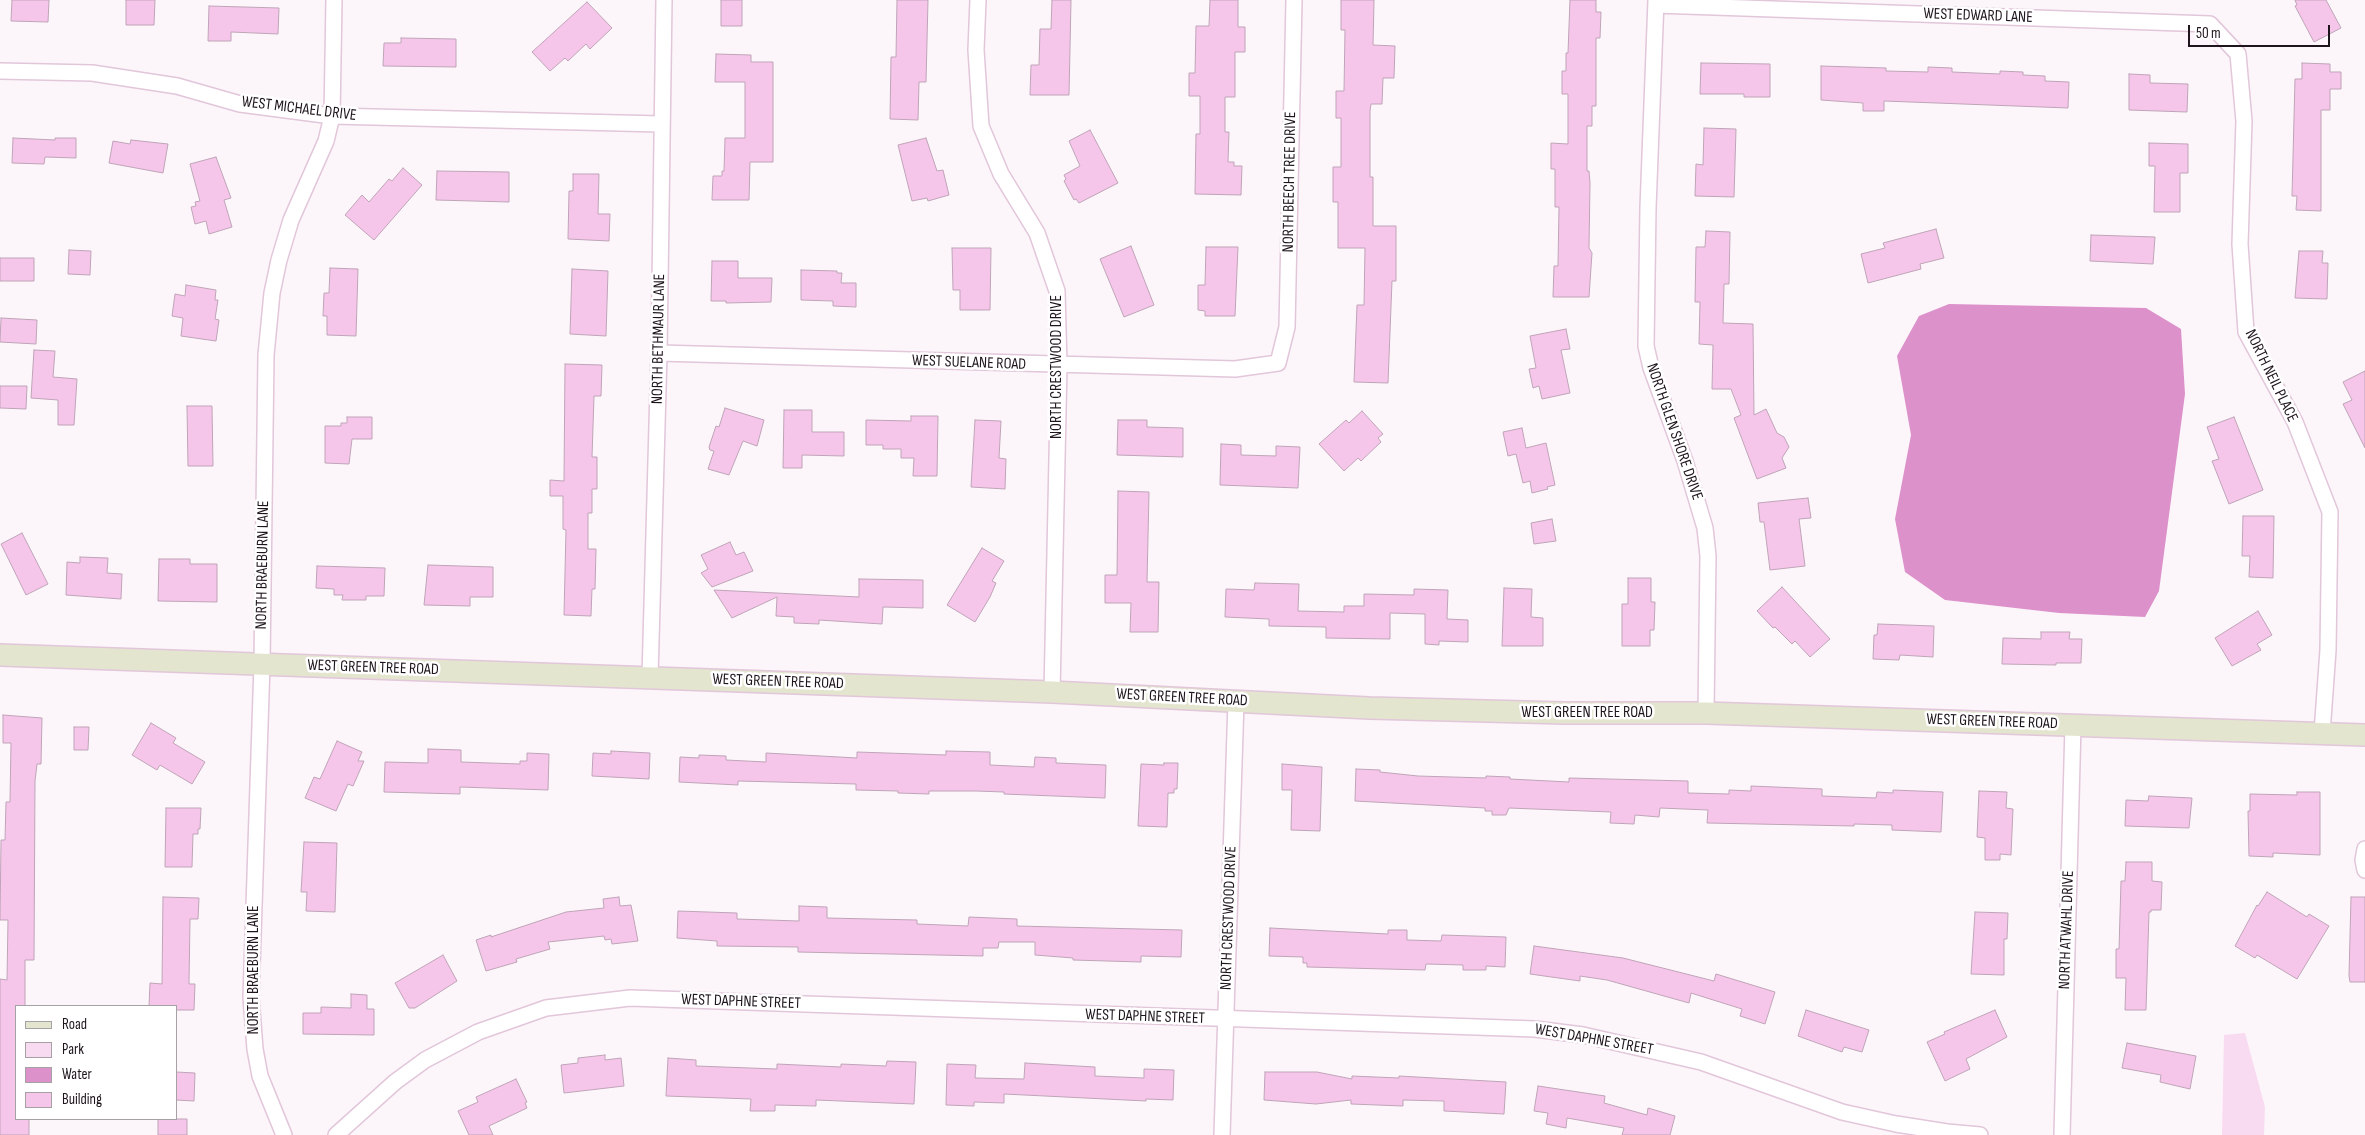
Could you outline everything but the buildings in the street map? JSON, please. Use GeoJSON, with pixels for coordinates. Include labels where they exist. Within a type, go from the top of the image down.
{"type":"FeatureCollection","features":[{"type":"Feature","properties":{"kind":"street","name":"NORTH BRAEBURN LANE"},"geometry":{"type":"LineString","coordinates":[[284,1135],[260,1076],[252,1023],[251,997],[262,664],[268,323],[279,260],[291,220],[326,141],[332,116],[334,0]]}},
{"type":"Feature","properties":{"kind":"street","name":"NORTH BETHMAUR LANE"},"geometry":{"type":"LineString","coordinates":[[650,677],[659,353],[664,0]]}},
{"type":"Feature","properties":{"kind":"street","name":"NORTH CRESTWOOD DRIVE"},"geometry":{"type":"LineString","coordinates":[[978,0],[976,50],[981,126],[1001,174],[1037,233],[1057,291],[1059,365],[1052,692]]}},
{"type":"Feature","properties":{"kind":"street","name":"NORTH BEECH TREE DRIVE"},"geometry":{"type":"LineString","coordinates":[[1278,362],[1287,327],[1294,0]]}},
{"type":"Feature","properties":{"kind":"street","name":"WEST EDWARD LANE"},"geometry":{"type":"LineString","coordinates":[[1656,3],[2210,24]]}},
{"type":"Feature","properties":{"kind":"street","name":"NORTH GLEN SHORE DRIVE"},"geometry":{"type":"LineString","coordinates":[[1656,3],[1648,208],[1646,346],[1651,368],[1685,461],[1705,528],[1708,556],[1706,713]]}},
{"type":"Feature","properties":{"kind":"street","name":"NORTH NEIL PLACE"},"geometry":{"type":"LineString","coordinates":[[2210,24],[2238,54],[2244,121],[2240,244],[2246,332],[2295,422],[2330,512],[2328,650],[2322,733]]}},
{"type":"Feature","properties":{"kind":"street","name":"WEST MICHAEL DRIVE"},"geometry":{"type":"LineString","coordinates":[[0,71],[92,73],[177,86],[240,104],[332,116],[661,124]]}},
{"type":"Feature","properties":{"kind":"street","name":"WEST SUELANE ROAD"},"geometry":{"type":"LineString","coordinates":[[659,353],[1235,369],[1278,362]]}},
{"type":"Feature","properties":{"kind":"street","name":"WEST GREEN TREE ROAD"},"geometry":{"type":"LineString","coordinates":[[0,655],[1052,692],[1369,708],[1564,714],[1706,713],[2365,735]]}},
{"type":"Feature","properties":{"kind":"street","name":"NORTH CRESTWOOD DRIVE"},"geometry":{"type":"LineString","coordinates":[[1222,1135],[1236,701]]}},
{"type":"Feature","properties":{"kind":"street","name":"NORTH ATWAHL DRIVE"},"geometry":{"type":"LineString","coordinates":[[2062,1135],[2073,725]]}},
{"type":"Feature","properties":{"kind":"street"},"geometry":{"type":"LineString","coordinates":[[2365,849],[2362,860],[2365,870]]}},
{"type":"Feature","properties":{"kind":"street","name":"WEST DAPHNE STREET"},"geometry":{"type":"LineString","coordinates":[[336,1135],[395,1082],[425,1060],[450,1046],[512,1019],[546,1008],[630,998],[1226,1020],[1535,1028],[1583,1035],[1701,1062],[1842,1112],[1896,1124],[1980,1135]]}},
{"type":"Feature","properties":{"kind":"green space"},"geometry":{"type":"Polygon","coordinates":[[[2245,1033],[2265,1107],[2264,1135],[2222,1135],[2224,1035],[2245,1033]]]}},
{"type":"Feature","properties":{"kind":"water"},"geometry":{"type":"Polygon","coordinates":[[[1949,304],[2146,308],[2181,329],[2185,394],[2159,591],[2145,617],[2059,613],[1945,600],[1905,572],[1895,519],[1911,435],[1897,356],[1919,316],[1949,304]]]}}]}
